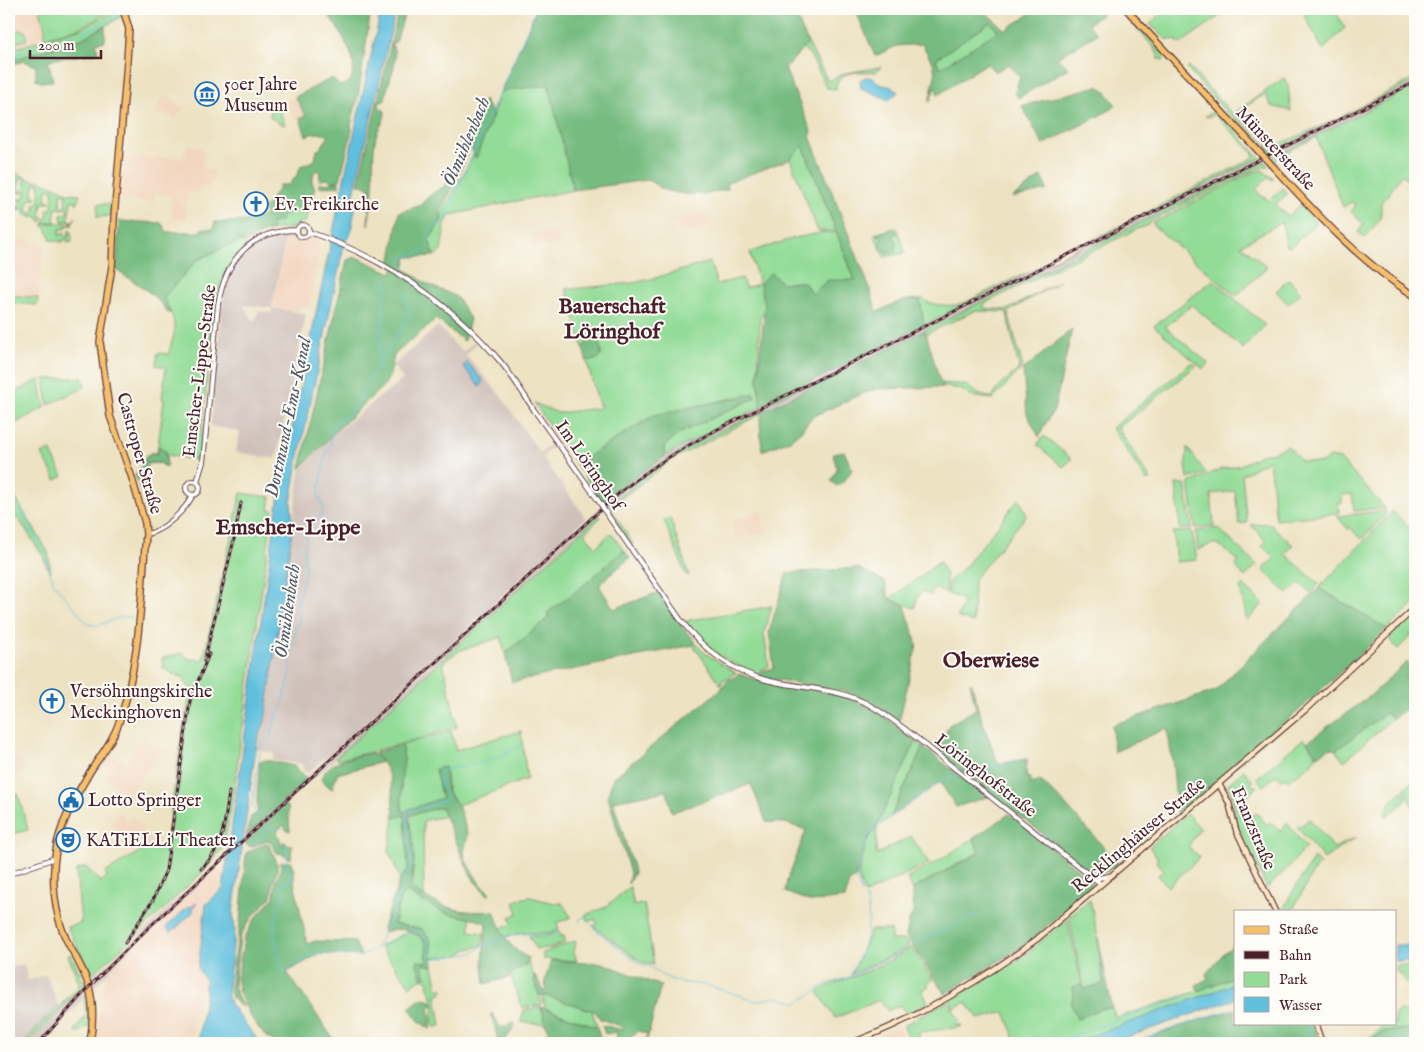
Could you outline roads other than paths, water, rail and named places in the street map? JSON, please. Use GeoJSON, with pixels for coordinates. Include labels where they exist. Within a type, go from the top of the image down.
{"type":"FeatureCollection","features":[{"type":"Feature","properties":{"kind":"main road","name":"Münsterstraße"},"geometry":{"type":"LineString","coordinates":[[1126,9],[1309,206],[1364,259],[1415,296]]}},
{"type":"Feature","properties":{"kind":"main road","name":"Castroper Straße"},"geometry":{"type":"LineString","coordinates":[[90,1043],[91,995],[83,971],[62,928],[54,882],[57,844],[71,808],[86,777],[111,741],[118,725],[134,662],[146,534],[145,523],[132,475],[110,416],[100,342],[112,266],[114,216],[129,29],[124,11]]}},
{"type":"Feature","properties":{"kind":"main road","name":"Recklinghäuser Straße"},"geometry":{"type":"LineString","coordinates":[[851,1043],[900,1023],[1000,965],[1038,939],[1306,710],[1415,608]]}},
{"type":"Feature","properties":{"kind":"main road","name":"Franzstraße"},"geometry":{"type":"LineString","coordinates":[[1220,784],[1229,803],[1236,830],[1275,910]]}},
{"type":"Feature","properties":{"kind":"main road"},"geometry":{"type":"LineString","coordinates":[[1315,1024],[1322,1043]]}},
{"type":"Feature","properties":{"kind":"street"},"geometry":{"type":"LineString","coordinates":[[304,225],[309,232],[307,236],[303,237],[299,236],[297,231],[300,226],[304,225]]}},
{"type":"Feature","properties":{"kind":"street","name":"Emscher-Lippe-Straße"},"geometry":{"type":"LineString","coordinates":[[197,482],[203,462],[218,304],[224,280],[232,263],[241,251],[257,239],[279,232],[297,231]]}},
{"type":"Feature","properties":{"kind":"street","name":"Im Löringhof"},"geometry":{"type":"LineString","coordinates":[[309,232],[385,266],[416,285],[448,309],[480,339],[500,361],[691,634],[713,654],[739,671],[756,677],[848,695]]}},
{"type":"Feature","properties":{"kind":"street"},"geometry":{"type":"LineString","coordinates":[[190,481],[197,482],[199,490],[197,494],[191,495],[186,492],[186,485],[190,481]]}},
{"type":"Feature","properties":{"kind":"street"},"geometry":{"type":"LineString","coordinates":[[146,534],[152,534],[175,518],[188,503],[191,495]]}},
{"type":"Feature","properties":{"kind":"street","name":"Löringhofstraße"},"geometry":{"type":"LineString","coordinates":[[848,695],[872,706],[899,725],[1101,884]]}},
{"type":"Feature","properties":{"kind":"street"},"geometry":{"type":"LineString","coordinates":[[9,874],[55,858]]}},
{"type":"Feature","properties":{"kind":"street"},"geometry":{"type":"LineString","coordinates":[[1094,879],[1112,875]]}},
{"type":"Feature","properties":{"kind":"water"},"geometry":{"type":"Polygon","coordinates":[[[378,9],[396,9],[356,184],[353,200],[355,209],[350,236],[345,241],[299,456],[291,503],[293,523],[265,722],[257,742],[233,913],[235,930],[227,994],[230,1004],[260,1043],[198,1043],[206,990],[205,980],[198,968],[206,904],[223,889],[281,480],[378,24],[380,14],[378,9]]]}},
{"type":"Feature","properties":{"kind":"water"},"geometry":{"type":"Polygon","coordinates":[[[866,77],[874,79],[879,84],[892,87],[898,92],[889,100],[861,88],[860,80],[866,77]]]}},
{"type":"Feature","properties":{"kind":"water"},"geometry":{"type":"Polygon","coordinates":[[[467,362],[483,381],[480,387],[463,366],[467,362]]]}},
{"type":"Feature","properties":{"kind":"water"},"geometry":{"type":"Polygon","coordinates":[[[196,903],[192,908],[194,911],[171,933],[166,927],[189,906],[191,907],[196,903]]]}},
{"type":"Feature","properties":{"kind":"water"},"geometry":{"type":"Polygon","coordinates":[[[1396,945],[1415,945],[1415,961],[1396,961],[1396,945]]]}},
{"type":"Feature","properties":{"kind":"water"},"geometry":{"type":"Polygon","coordinates":[[[1234,984],[1234,999],[1111,1043],[1073,1043],[1234,984]]]}},
{"type":"Feature","properties":{"kind":"waterway"},"geometry":{"type":"LineString","coordinates":[[127,12],[133,9]]}},
{"type":"Feature","properties":{"kind":"waterway","name":"Ölmühlenbach"},"geometry":{"type":"LineString","coordinates":[[402,264],[404,256],[415,254],[426,248],[431,229],[444,221],[536,9]]}},
{"type":"Feature","properties":{"kind":"waterway"},"geometry":{"type":"LineString","coordinates":[[9,57],[83,33],[123,14]]}},
{"type":"Feature","properties":{"kind":"waterway","name":"Ölmühlenbach"},"geometry":{"type":"LineString","coordinates":[[378,363],[386,279]]}},
{"type":"Feature","properties":{"kind":"waterway","name":"Ölmühlenbach"},"geometry":{"type":"LineString","coordinates":[[317,521],[323,512],[323,506],[318,495],[326,455],[331,444],[330,437],[335,423],[354,410],[377,366],[410,315],[404,292]]}},
{"type":"Feature","properties":{"kind":"waterway"},"geometry":{"type":"LineString","coordinates":[[9,493],[43,550],[54,584],[87,623],[99,625],[118,618],[131,617]]}},
{"type":"Feature","properties":{"kind":"waterway","name":"Ölmühlenbach"},"geometry":{"type":"LineString","coordinates":[[291,672],[290,652],[299,621],[298,599],[305,573],[304,554],[307,534],[313,526]]}},
{"type":"Feature","properties":{"kind":"waterway","name":"Ölmühlenbach"},"geometry":{"type":"LineString","coordinates":[[283,702],[290,676]]}},
{"type":"Feature","properties":{"kind":"waterway","name":"Ölmühlenbach"},"geometry":{"type":"LineString","coordinates":[[261,747],[271,737],[276,717],[283,706]]}},
{"type":"Feature","properties":{"kind":"waterway"},"geometry":{"type":"LineString","coordinates":[[403,884],[411,865],[407,812],[448,799],[449,797],[441,788],[439,772],[493,759],[522,744]]}},
{"type":"Feature","properties":{"kind":"waterway","name":"Ölmühlenbach"},"geometry":{"type":"LineString","coordinates":[[259,816],[252,806],[260,753]]}},
{"type":"Feature","properties":{"kind":"waterway"},"geometry":{"type":"LineString","coordinates":[[964,773],[1027,760]]}},
{"type":"Feature","properties":{"kind":"waterway"},"geometry":{"type":"LineString","coordinates":[[862,893],[856,878],[867,838],[873,830],[940,781],[960,775]]}},
{"type":"Feature","properties":{"kind":"waterway"},"geometry":{"type":"LineString","coordinates":[[253,845],[269,827]]}},
{"type":"Feature","properties":{"kind":"waterway","name":"Ölmühlenbach"},"geometry":{"type":"LineString","coordinates":[[270,827],[277,830]]}},
{"type":"Feature","properties":{"kind":"waterway"},"geometry":{"type":"LineString","coordinates":[[286,844],[287,867],[292,874],[291,881],[280,885],[284,899],[274,924],[275,941],[284,972],[317,953],[362,956],[410,930],[424,934],[430,949],[431,959],[473,953],[479,948],[502,938],[521,934],[550,934],[558,931]]}},
{"type":"Feature","properties":{"kind":"waterway"},"geometry":{"type":"LineString","coordinates":[[377,947],[402,886]]}},
{"type":"Feature","properties":{"kind":"waterway"},"geometry":{"type":"LineString","coordinates":[[850,976],[863,948],[868,929],[869,919],[866,898]]}},
{"type":"Feature","properties":{"kind":"waterway"},"geometry":{"type":"LineString","coordinates":[[914,944],[978,914]]}},
{"type":"Feature","properties":{"kind":"waterway"},"geometry":{"type":"LineString","coordinates":[[579,922],[580,919],[585,917],[598,932],[641,965],[649,966],[661,975],[678,982],[710,986],[757,1001],[776,997],[797,1003],[826,984],[850,977],[909,947]]}},
{"type":"Feature","properties":{"kind":"waterway"},"geometry":{"type":"LineString","coordinates":[[1052,1043],[1185,997]]}},
{"type":"Feature","properties":{"kind":"waterway"},"geometry":{"type":"LineString","coordinates":[[1130,1043],[1234,1008]]}},
{"type":"Feature","properties":{"kind":"waterway"},"geometry":{"type":"LineString","coordinates":[[1307,1024],[1314,1043]]}},
{"type":"Feature","properties":{"kind":"railway"},"geometry":{"type":"LineString","coordinates":[[39,1043],[86,990],[146,930],[609,502],[647,471],[718,429],[1415,82]]}},
{"type":"Feature","properties":{"kind":"railway"},"geometry":{"type":"LineString","coordinates":[[204,661],[233,544],[241,503]]}},
{"type":"Feature","properties":{"kind":"railway"},"geometry":{"type":"LineString","coordinates":[[125,943],[153,900],[166,870],[190,701],[209,654]]}},
{"type":"Feature","properties":{"kind":"railway"},"geometry":{"type":"LineString","coordinates":[[201,869],[209,861],[219,843],[229,792]]}},
{"type":"Feature","properties":{"kind":"place","name":"50er Jahre Museum"},"geometry":{"type":"Point","coordinates":[207,94]}},
{"type":"Feature","properties":{"kind":"place","name":"Ev. Freikirche"},"geometry":{"type":"Point","coordinates":[256,204]}},
{"type":"Feature","properties":{"kind":"place","name":"Versöhnungskirche Meckinghoven"},"geometry":{"type":"Point","coordinates":[52,701]}},
{"type":"Feature","properties":{"kind":"place","name":"Lotto Springer"},"geometry":{"type":"Point","coordinates":[71,800]}},
{"type":"Feature","properties":{"kind":"place","name":"KATiELLi Theater"},"geometry":{"type":"Point","coordinates":[68,840]}},
{"type":"Feature","properties":{"kind":"district","name":"Bauerschaft Löringhof"},"geometry":{"type":"Point","coordinates":[612,318]}},
{"type":"Feature","properties":{"kind":"district","name":"Emscher-Lippe"},"geometry":{"type":"Point","coordinates":[288,526]}},
{"type":"Feature","properties":{"kind":"district","name":"Oberwiese"},"geometry":{"type":"Point","coordinates":[991,659]}},
{"type":"Feature","properties":{"kind":"water label","name":"Dortmund-Ems-Kanal"},"geometry":{"type":"Point","coordinates":[287,417]}}]}
